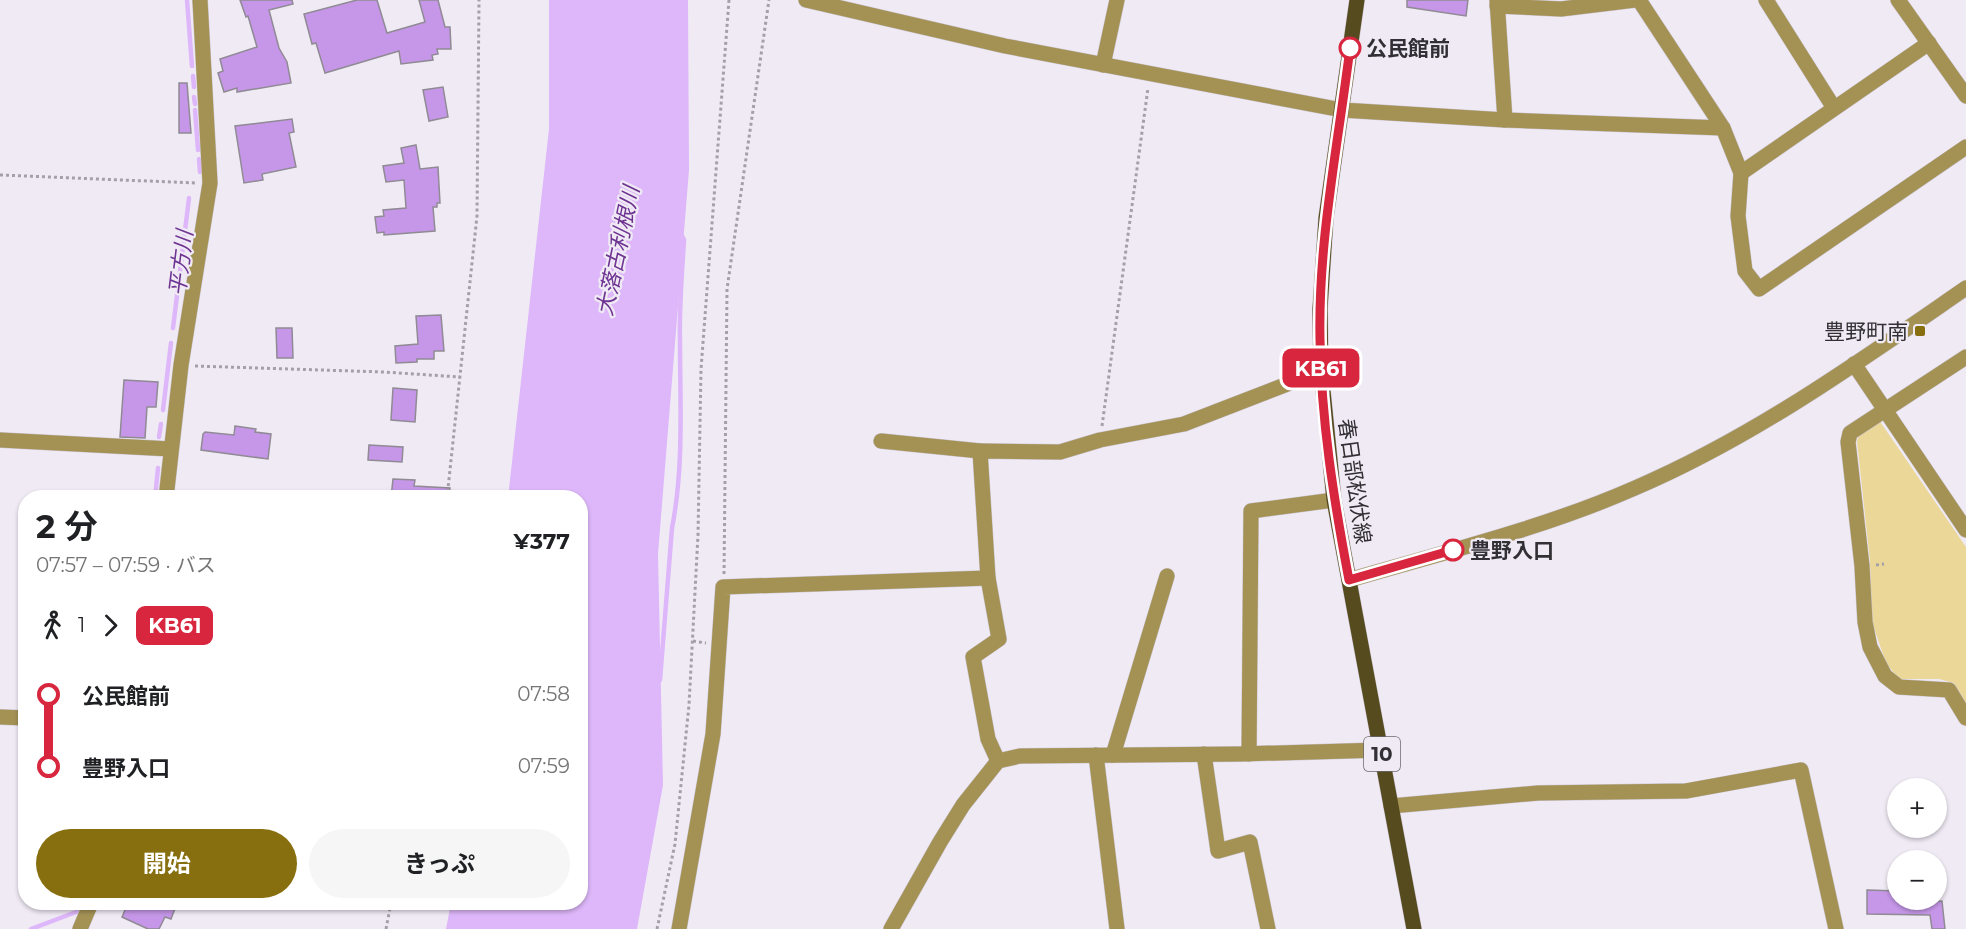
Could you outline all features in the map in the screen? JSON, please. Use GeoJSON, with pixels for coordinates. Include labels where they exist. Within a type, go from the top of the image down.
{"type":"FeatureCollection","features":[{"type":"Feature","properties":{"kind":"main road","name":"春日部松伏線"},"geometry":{"type":"LineString","coordinates":[[1357,0],[1326,218],[1320,309],[1321,371],[1334,500],[1414,929]]}},
{"type":"Feature","properties":{"kind":"street"},"geometry":{"type":"LineString","coordinates":[[167,490],[181,365],[210,183],[200,0]]}},
{"type":"Feature","properties":{"kind":"street"},"geometry":{"type":"LineString","coordinates":[[806,0],[1005,46],[1342,110],[1505,120],[1723,128]]}},
{"type":"Feature","properties":{"kind":"street"},"geometry":{"type":"LineString","coordinates":[[1103,65],[1117,0]]}},
{"type":"Feature","properties":{"kind":"street"},"geometry":{"type":"LineString","coordinates":[[1505,120],[1497,3],[1561,9],[1637,0],[1723,128],[1741,173],[1738,216],[1745,272],[1759,289],[1966,147]]}},
{"type":"Feature","properties":{"kind":"street"},"geometry":{"type":"LineString","coordinates":[[1766,0],[1834,108]]}},
{"type":"Feature","properties":{"kind":"street"},"geometry":{"type":"LineString","coordinates":[[1898,0],[1966,96]]}},
{"type":"Feature","properties":{"kind":"street"},"geometry":{"type":"LineString","coordinates":[[1741,173],[1929,43]]}},
{"type":"Feature","properties":{"kind":"street"},"geometry":{"type":"LineString","coordinates":[[1349,580],[1534,526],[1635,489],[1680,468],[1735,439],[1854,364],[1966,288]]}},
{"type":"Feature","properties":{"kind":"street"},"geometry":{"type":"LineString","coordinates":[[1966,357],[1850,433],[1848,442],[1862,566],[1865,622],[1870,647],[1885,676],[1899,687],[1949,690],[1966,718]]}},
{"type":"Feature","properties":{"kind":"street"},"geometry":{"type":"LineString","coordinates":[[1854,364],[1966,530]]}},
{"type":"Feature","properties":{"kind":"street"},"geometry":{"type":"LineString","coordinates":[[881,441],[980,451],[1060,452],[1100,440],[1184,424],[1321,371]]}},
{"type":"Feature","properties":{"kind":"street"},"geometry":{"type":"LineString","coordinates":[[0,441],[171,449]]}},
{"type":"Feature","properties":{"kind":"street"},"geometry":{"type":"LineString","coordinates":[[980,451],[988,578],[999,639],[973,657],[988,739],[998,761]]}},
{"type":"Feature","properties":{"kind":"street"},"geometry":{"type":"LineString","coordinates":[[1250,754],[1251,511],[1334,500]]}},
{"type":"Feature","properties":{"kind":"street"},"geometry":{"type":"LineString","coordinates":[[1113,755],[1167,576]]}},
{"type":"Feature","properties":{"kind":"street"},"geometry":{"type":"LineString","coordinates":[[679,929],[713,734],[723,587],[988,578]]}},
{"type":"Feature","properties":{"kind":"street"},"geometry":{"type":"LineString","coordinates":[[0,717],[18,718]]}},
{"type":"Feature","properties":{"kind":"street"},"geometry":{"type":"LineString","coordinates":[[891,929],[963,805],[998,761],[1020,756],[1250,754],[1381,750]]}},
{"type":"Feature","properties":{"kind":"street"},"geometry":{"type":"LineString","coordinates":[[1204,754],[1218,851],[1250,842],[1268,929]]}},
{"type":"Feature","properties":{"kind":"street"},"geometry":{"type":"LineString","coordinates":[[1096,755],[1117,929]]}},
{"type":"Feature","properties":{"kind":"street"},"geometry":{"type":"LineString","coordinates":[[1391,806],[1538,793],[1686,791],[1802,770],[1836,929]]}},
{"type":"Feature","properties":{"kind":"street"},"geometry":{"type":"LineString","coordinates":[[80,929],[88,910]]}},
{"type":"Feature","properties":{"kind":"path"},"geometry":{"type":"LineString","coordinates":[[448,490],[477,216],[480,0]]}},
{"type":"Feature","properties":{"kind":"path"},"geometry":{"type":"LineString","coordinates":[[657,929],[675,844],[689,705],[698,535],[701,369],[729,0]]}},
{"type":"Feature","properties":{"kind":"path"},"geometry":{"type":"LineString","coordinates":[[723,587],[727,289],[769,0]]}},
{"type":"Feature","properties":{"kind":"path"},"geometry":{"type":"LineString","coordinates":[[1100,440],[1150,75]]}},
{"type":"Feature","properties":{"kind":"path"},"geometry":{"type":"LineString","coordinates":[[0,175],[210,183]]}},
{"type":"Feature","properties":{"kind":"path"},"geometry":{"type":"LineString","coordinates":[[181,365],[460,377]]}},
{"type":"Feature","properties":{"kind":"path"},"geometry":{"type":"LineString","coordinates":[[386,929],[390,910]]}},
{"type":"Feature","properties":{"kind":"shaded area"},"geometry":{"type":"Polygon","coordinates":[[[1879,420],[1966,547],[1966,704],[1954,683],[1939,679],[1899,679],[1886,663],[1872,622],[1870,561],[1857,441],[1860,432],[1879,420]]]}},
{"type":"Feature","properties":{"kind":"water","name":"大落古利根川"},"geometry":{"type":"Polygon","coordinates":[[[549,0],[688,0],[689,170],[658,554],[663,785],[637,929],[446,929],[450,910],[588,910],[588,490],[509,490],[549,129],[549,0]]]}},
{"type":"Feature","properties":{"kind":"building"},"geometry":{"type":"Polygon","coordinates":[[[240,0],[292,0],[293,4],[269,10],[279,48],[287,62],[291,83],[237,92],[237,88],[224,92],[218,73],[223,71],[220,59],[257,47],[248,16],[246,17],[240,0]]]}},
{"type":"Feature","properties":{"kind":"building"},"geometry":{"type":"Polygon","coordinates":[[[357,0],[377,0],[387,33],[425,22],[419,0],[438,0],[445,27],[450,27],[451,49],[437,49],[438,54],[432,55],[433,60],[401,64],[399,51],[325,73],[316,43],[312,44],[304,14],[357,0]]]}},
{"type":"Feature","properties":{"kind":"building"},"geometry":{"type":"Polygon","coordinates":[[[1407,0],[1468,0],[1466,16],[1407,7],[1407,0]]]}},
{"type":"Feature","properties":{"kind":"building"},"geometry":{"type":"Polygon","coordinates":[[[179,83],[187,83],[191,133],[179,133],[179,83]]]}},
{"type":"Feature","properties":{"kind":"building"},"geometry":{"type":"Polygon","coordinates":[[[443,87],[448,117],[429,121],[423,90],[443,87]]]}},
{"type":"Feature","properties":{"kind":"building"},"geometry":{"type":"Polygon","coordinates":[[[292,119],[294,132],[289,133],[296,167],[262,174],[263,180],[244,183],[235,126],[292,119]]]}},
{"type":"Feature","properties":{"kind":"building"},"geometry":{"type":"Polygon","coordinates":[[[416,145],[420,169],[438,167],[440,203],[437,203],[437,207],[433,207],[435,231],[384,235],[384,232],[377,233],[375,217],[384,216],[383,210],[406,208],[404,180],[386,182],[383,166],[404,163],[401,148],[416,145]]]}},
{"type":"Feature","properties":{"kind":"building"},"geometry":{"type":"Polygon","coordinates":[[[441,315],[444,351],[434,351],[434,359],[396,363],[395,346],[418,344],[416,316],[441,315]]]}},
{"type":"Feature","properties":{"kind":"building"},"geometry":{"type":"Polygon","coordinates":[[[276,328],[292,328],[293,358],[277,358],[276,328]]]}},
{"type":"Feature","properties":{"kind":"building"},"geometry":{"type":"Polygon","coordinates":[[[124,380],[158,382],[156,407],[147,407],[145,438],[120,437],[124,380]]]}},
{"type":"Feature","properties":{"kind":"building"},"geometry":{"type":"Polygon","coordinates":[[[393,388],[417,390],[415,422],[391,420],[393,388]]]}},
{"type":"Feature","properties":{"kind":"building"},"geometry":{"type":"Polygon","coordinates":[[[235,426],[271,434],[268,459],[201,450],[205,432],[234,435],[235,426]]]}},
{"type":"Feature","properties":{"kind":"building"},"geometry":{"type":"Polygon","coordinates":[[[369,445],[403,447],[402,462],[368,460],[369,445]]]}},
{"type":"Feature","properties":{"kind":"building"},"geometry":{"type":"Polygon","coordinates":[[[393,479],[415,480],[414,486],[450,488],[450,490],[392,490],[393,479]]]}},
{"type":"Feature","properties":{"kind":"building"},"geometry":{"type":"Polygon","coordinates":[[[1867,890],[1887,891],[1887,910],[1943,910],[1945,929],[1932,929],[1930,915],[1867,914],[1867,890]]]}},
{"type":"Feature","properties":{"kind":"building"},"geometry":{"type":"Polygon","coordinates":[[[125,910],[174,910],[171,919],[165,917],[159,929],[148,929],[122,917],[125,910]]]}},
{"type":"Feature","properties":{"kind":"waterway","name":"平方川"},"geometry":{"type":"LineString","coordinates":[[187,0],[192,66]]}},
{"type":"Feature","properties":{"kind":"waterway","name":"平方川"},"geometry":{"type":"LineString","coordinates":[[193,76],[194,87]]}},
{"type":"Feature","properties":{"kind":"waterway","name":"平方川"},"geometry":{"type":"LineString","coordinates":[[194,97],[195,104]]}},
{"type":"Feature","properties":{"kind":"waterway","name":"平方川"},"geometry":{"type":"LineString","coordinates":[[195,110],[198,150]]}},
{"type":"Feature","properties":{"kind":"waterway","name":"平方川"},"geometry":{"type":"LineString","coordinates":[[199,159],[200,172]]}},
{"type":"Feature","properties":{"kind":"waterway","name":"平方川"},"geometry":{"type":"LineString","coordinates":[[173,328],[189,198]]}},
{"type":"Feature","properties":{"kind":"waterway"},"geometry":{"type":"LineString","coordinates":[[660,680],[680,458],[680,316],[684,240],[681,234]]}},
{"type":"Feature","properties":{"kind":"waterway","name":"平方川"},"geometry":{"type":"LineString","coordinates":[[163,410],[171,343]]}},
{"type":"Feature","properties":{"kind":"waterway","name":"平方川"},"geometry":{"type":"LineString","coordinates":[[159,437],[161,424]]}},
{"type":"Feature","properties":{"kind":"waterway","name":"平方川"},"geometry":{"type":"LineString","coordinates":[[156,490],[158,468]]}},
{"type":"Feature","properties":{"kind":"waterway","name":"平方川"},"geometry":{"type":"LineString","coordinates":[[31,929],[77,910]]}},
{"type":"Feature","properties":{"kind":"bus line","name":"KB61"},"geometry":{"type":"LineString","coordinates":[[1350,48],[1326,218],[1320,309],[1324,414],[1334,500],[1349,580],[1453,550]]}},
{"type":"Feature","properties":{"kind":"place","name":"公民館前"},"geometry":{"type":"Point","coordinates":[1350,48]}},
{"type":"Feature","properties":{"kind":"place","name":"豊野町南"},"geometry":{"type":"Point","coordinates":[1920,331]}},
{"type":"Feature","properties":{"kind":"place","name":"豊野入口"},"geometry":{"type":"Point","coordinates":[1453,550]}}]}
